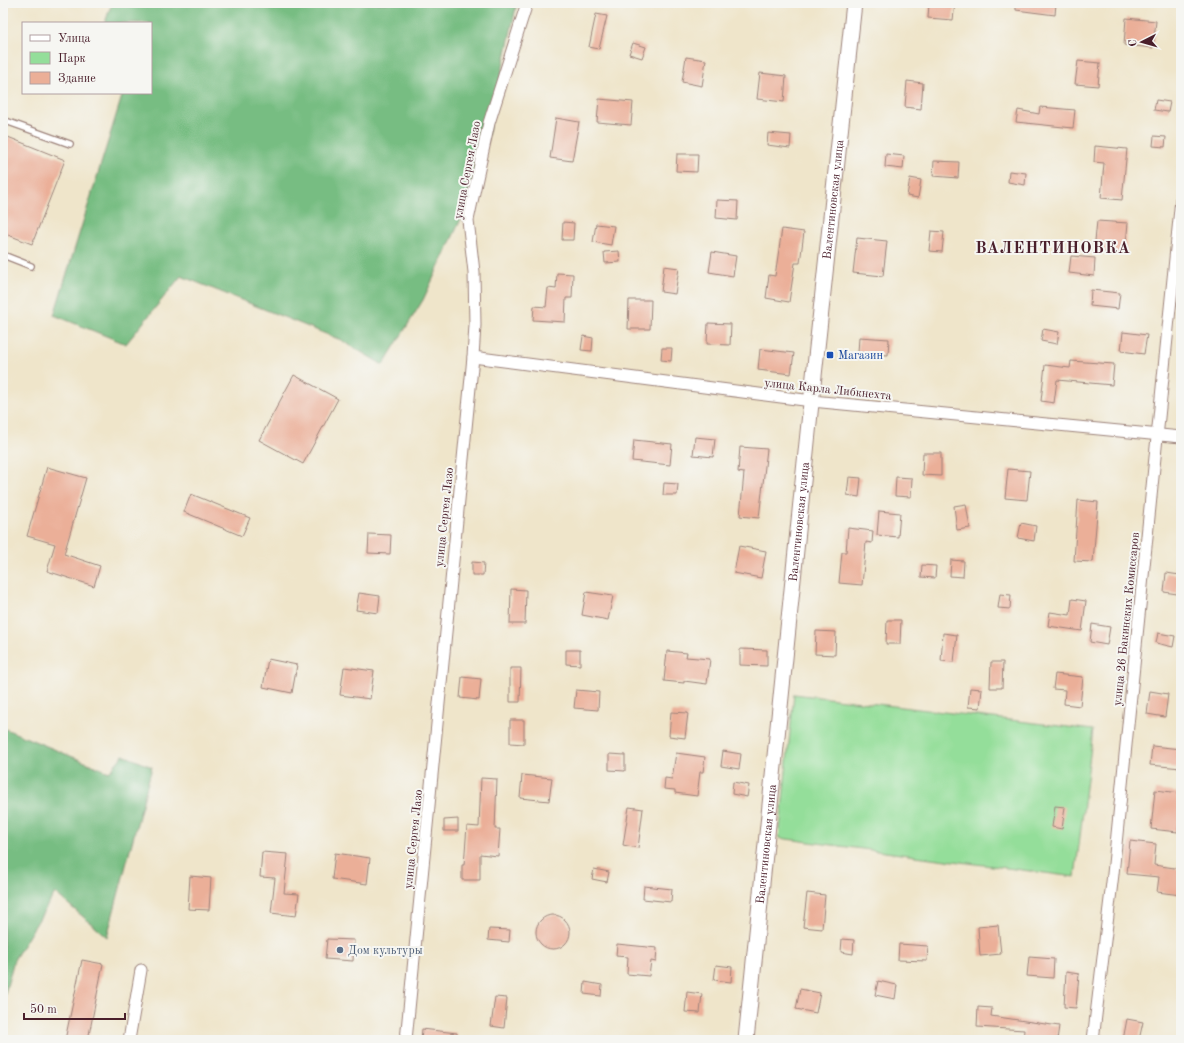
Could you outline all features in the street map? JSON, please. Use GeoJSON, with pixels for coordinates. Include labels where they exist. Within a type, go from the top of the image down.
{"type":"FeatureCollection","features":[{"type":"Feature","properties":{"kind":"main road","name":"Валентиновская улица"},"geometry":{"type":"LineString","coordinates":[[746,1040],[854,3]]}},
{"type":"Feature","properties":{"kind":"street","name":"улица Сергея Лазо"},"geometry":{"type":"LineString","coordinates":[[406,1040],[473,356],[475,325],[474,272],[468,220],[489,123],[527,3]]}},
{"type":"Feature","properties":{"kind":"street","name":"улица 26 Бакинских Комиссаров"},"geometry":{"type":"LineString","coordinates":[[1093,1040],[1113,874],[1181,199]]}},
{"type":"Feature","properties":{"kind":"street","name":"улица Карла Либкнехта"},"geometry":{"type":"LineString","coordinates":[[473,356],[812,401],[1181,437]]}},
{"type":"Feature","properties":{"kind":"street"},"geometry":{"type":"LineString","coordinates":[[129,1040],[141,970]]}},
{"type":"Feature","properties":{"kind":"lane"},"geometry":{"type":"LineString","coordinates":[[3,120],[70,144]]}},
{"type":"Feature","properties":{"kind":"lane"},"geometry":{"type":"LineString","coordinates":[[3,255],[31,266]]}},
{"type":"Feature","properties":{"kind":"green space"},"geometry":{"type":"Polygon","coordinates":[[[114,3],[517,3],[477,185],[423,300],[383,365],[341,340],[181,276],[126,344],[54,315],[123,94],[152,94],[152,22],[105,22],[110,8],[114,3]]]}},
{"type":"Feature","properties":{"kind":"green space"},"geometry":{"type":"Polygon","coordinates":[[[794,694],[1093,730],[1075,877],[779,838],[794,694]]]}},
{"type":"Feature","properties":{"kind":"green space"},"geometry":{"type":"Polygon","coordinates":[[[3,728],[109,772],[123,755],[152,767],[107,937],[55,893],[14,960],[3,1001],[3,728]]]}},
{"type":"Feature","properties":{"kind":"building"},"geometry":{"type":"Polygon","coordinates":[[[929,3],[955,3],[953,20],[928,18],[929,3]]]}},
{"type":"Feature","properties":{"kind":"building"},"geometry":{"type":"Polygon","coordinates":[[[1016,3],[1056,3],[1055,15],[1016,10],[1016,3]]]}},
{"type":"Feature","properties":{"kind":"building"},"geometry":{"type":"Polygon","coordinates":[[[596,14],[607,16],[599,49],[589,47],[596,14]]]}},
{"type":"Feature","properties":{"kind":"building"},"geometry":{"type":"Polygon","coordinates":[[[1126,18],[1156,21],[1153,48],[1124,45],[1126,18]]]}},
{"type":"Feature","properties":{"kind":"building"},"geometry":{"type":"Polygon","coordinates":[[[633,43],[646,47],[642,58],[629,54],[633,43]]]}},
{"type":"Feature","properties":{"kind":"building"},"geometry":{"type":"Polygon","coordinates":[[[686,57],[706,60],[702,86],[682,82],[686,57]]]}},
{"type":"Feature","properties":{"kind":"building"},"geometry":{"type":"Polygon","coordinates":[[[1078,61],[1100,63],[1098,86],[1075,84],[1078,61]]]}},
{"type":"Feature","properties":{"kind":"building"},"geometry":{"type":"Polygon","coordinates":[[[760,73],[786,76],[784,102],[757,99],[760,73]]]}},
{"type":"Feature","properties":{"kind":"building"},"geometry":{"type":"Polygon","coordinates":[[[907,81],[923,83],[921,109],[905,107],[907,81]]]}},
{"type":"Feature","properties":{"kind":"building"},"geometry":{"type":"Polygon","coordinates":[[[599,99],[633,102],[631,125],[597,122],[599,99]]]}},
{"type":"Feature","properties":{"kind":"building"},"geometry":{"type":"Polygon","coordinates":[[[1156,100],[1170,102],[1168,112],[1154,110],[1156,100]]]}},
{"type":"Feature","properties":{"kind":"building"},"geometry":{"type":"Polygon","coordinates":[[[1040,107],[1075,110],[1073,128],[1016,122],[1018,110],[1039,114],[1040,107]]]}},
{"type":"Feature","properties":{"kind":"building"},"geometry":{"type":"Polygon","coordinates":[[[556,118],[579,122],[572,161],[550,158],[556,118]]]}},
{"type":"Feature","properties":{"kind":"building"},"geometry":{"type":"Polygon","coordinates":[[[768,133],[791,135],[790,148],[767,145],[768,133]]]}},
{"type":"Feature","properties":{"kind":"building"},"geometry":{"type":"Polygon","coordinates":[[[3,135],[65,160],[32,244],[3,233],[3,135]]]}},
{"type":"Feature","properties":{"kind":"building"},"geometry":{"type":"Polygon","coordinates":[[[1154,136],[1166,137],[1165,147],[1153,146],[1154,136]]]}},
{"type":"Feature","properties":{"kind":"building"},"geometry":{"type":"Polygon","coordinates":[[[1095,146],[1127,149],[1122,200],[1101,198],[1104,163],[1094,162],[1095,146]]]}},
{"type":"Feature","properties":{"kind":"building"},"geometry":{"type":"Polygon","coordinates":[[[677,154],[698,154],[697,172],[676,171],[677,154]]]}},
{"type":"Feature","properties":{"kind":"building"},"geometry":{"type":"Polygon","coordinates":[[[886,154],[904,156],[903,169],[885,167],[886,154]]]}},
{"type":"Feature","properties":{"kind":"building"},"geometry":{"type":"Polygon","coordinates":[[[934,161],[959,162],[958,178],[933,176],[934,161]]]}},
{"type":"Feature","properties":{"kind":"building"},"geometry":{"type":"Polygon","coordinates":[[[1009,171],[1026,173],[1025,185],[1008,182],[1009,171]]]}},
{"type":"Feature","properties":{"kind":"building"},"geometry":{"type":"Polygon","coordinates":[[[910,178],[921,180],[918,198],[907,196],[910,178]]]}},
{"type":"Feature","properties":{"kind":"building"},"geometry":{"type":"Polygon","coordinates":[[[717,200],[738,201],[737,220],[716,218],[717,200]]]}},
{"type":"Feature","properties":{"kind":"building"},"geometry":{"type":"Polygon","coordinates":[[[1097,221],[1128,223],[1125,254],[1094,251],[1097,221]]]}},
{"type":"Feature","properties":{"kind":"building"},"geometry":{"type":"Polygon","coordinates":[[[563,222],[574,223],[573,240],[562,240],[563,222]]]}},
{"type":"Feature","properties":{"kind":"building"},"geometry":{"type":"Polygon","coordinates":[[[596,224],[614,226],[611,245],[593,242],[596,224]]]}},
{"type":"Feature","properties":{"kind":"building"},"geometry":{"type":"Polygon","coordinates":[[[782,229],[804,232],[800,263],[795,263],[789,302],[766,298],[769,275],[775,276],[782,229]]]}},
{"type":"Feature","properties":{"kind":"building"},"geometry":{"type":"Polygon","coordinates":[[[931,231],[944,232],[942,252],[929,251],[931,231]]]}},
{"type":"Feature","properties":{"kind":"building"},"geometry":{"type":"Polygon","coordinates":[[[857,238],[887,241],[883,276],[853,273],[857,238]]]}},
{"type":"Feature","properties":{"kind":"building"},"geometry":{"type":"Polygon","coordinates":[[[619,251],[620,262],[605,263],[604,252],[619,251]]]}},
{"type":"Feature","properties":{"kind":"building"},"geometry":{"type":"Polygon","coordinates":[[[712,252],[736,256],[733,276],[709,272],[712,252]]]}},
{"type":"Feature","properties":{"kind":"building"},"geometry":{"type":"Polygon","coordinates":[[[1071,256],[1095,258],[1094,276],[1069,273],[1071,256]]]}},
{"type":"Feature","properties":{"kind":"building"},"geometry":{"type":"Polygon","coordinates":[[[664,266],[679,268],[675,294],[661,292],[664,266]]]}},
{"type":"Feature","properties":{"kind":"building"},"geometry":{"type":"Polygon","coordinates":[[[557,273],[573,274],[572,298],[566,298],[565,322],[533,320],[534,306],[546,307],[548,288],[556,289],[557,273]]]}},
{"type":"Feature","properties":{"kind":"building"},"geometry":{"type":"Polygon","coordinates":[[[1091,290],[1120,293],[1118,309],[1090,306],[1091,290]]]}},
{"type":"Feature","properties":{"kind":"building"},"geometry":{"type":"Polygon","coordinates":[[[629,300],[651,300],[650,329],[628,329],[629,300]]]}},
{"type":"Feature","properties":{"kind":"building"},"geometry":{"type":"Polygon","coordinates":[[[708,323],[731,324],[730,345],[707,344],[708,323]]]}},
{"type":"Feature","properties":{"kind":"building"},"geometry":{"type":"Polygon","coordinates":[[[1043,329],[1059,332],[1057,344],[1041,341],[1043,329]]]}},
{"type":"Feature","properties":{"kind":"building"},"geometry":{"type":"Polygon","coordinates":[[[1123,332],[1147,335],[1144,354],[1121,351],[1123,332]]]}},
{"type":"Feature","properties":{"kind":"building"},"geometry":{"type":"Polygon","coordinates":[[[583,336],[593,338],[592,351],[581,350],[583,336]]]}},
{"type":"Feature","properties":{"kind":"building"},"geometry":{"type":"Polygon","coordinates":[[[859,337],[889,339],[888,355],[858,353],[859,337]]]}},
{"type":"Feature","properties":{"kind":"building"},"geometry":{"type":"Polygon","coordinates":[[[662,348],[672,348],[671,361],[661,360],[662,348]]]}},
{"type":"Feature","properties":{"kind":"building"},"geometry":{"type":"Polygon","coordinates":[[[760,349],[794,353],[791,374],[758,370],[760,349]]]}},
{"type":"Feature","properties":{"kind":"building"},"geometry":{"type":"Polygon","coordinates":[[[1071,361],[1114,364],[1112,385],[1057,380],[1054,403],[1041,401],[1045,365],[1070,368],[1071,361]]]}},
{"type":"Feature","properties":{"kind":"building"},"geometry":{"type":"Polygon","coordinates":[[[294,375],[338,399],[303,464],[259,440],[294,375]]]}},
{"type":"Feature","properties":{"kind":"building"},"geometry":{"type":"Polygon","coordinates":[[[695,437],[715,439],[713,457],[693,455],[695,437]]]}},
{"type":"Feature","properties":{"kind":"building"},"geometry":{"type":"Polygon","coordinates":[[[634,440],[672,444],[670,465],[632,461],[634,440]]]}},
{"type":"Feature","properties":{"kind":"building"},"geometry":{"type":"Polygon","coordinates":[[[740,447],[767,449],[759,518],[740,516],[744,473],[738,472],[740,447]]]}},
{"type":"Feature","properties":{"kind":"building"},"geometry":{"type":"Polygon","coordinates":[[[923,453],[941,453],[941,476],[922,475],[923,453]]]}},
{"type":"Feature","properties":{"kind":"building"},"geometry":{"type":"Polygon","coordinates":[[[47,467],[86,478],[64,554],[100,566],[94,586],[47,571],[55,544],[27,536],[47,467]]]}},
{"type":"Feature","properties":{"kind":"building"},"geometry":{"type":"Polygon","coordinates":[[[1008,469],[1030,471],[1027,500],[1005,498],[1008,469]]]}},
{"type":"Feature","properties":{"kind":"building"},"geometry":{"type":"Polygon","coordinates":[[[849,477],[861,478],[859,497],[847,495],[849,477]]]}},
{"type":"Feature","properties":{"kind":"building"},"geometry":{"type":"Polygon","coordinates":[[[896,477],[912,478],[911,497],[895,496],[896,477]]]}},
{"type":"Feature","properties":{"kind":"building"},"geometry":{"type":"Polygon","coordinates":[[[664,483],[678,484],[677,495],[663,495],[664,483]]]}},
{"type":"Feature","properties":{"kind":"building"},"geometry":{"type":"Polygon","coordinates":[[[191,494],[250,518],[242,536],[184,512],[191,494]]]}},
{"type":"Feature","properties":{"kind":"building"},"geometry":{"type":"Polygon","coordinates":[[[1078,500],[1098,502],[1093,562],[1074,561],[1078,500]]]}},
{"type":"Feature","properties":{"kind":"building"},"geometry":{"type":"Polygon","coordinates":[[[966,504],[970,528],[957,530],[954,506],[966,504]]]}},
{"type":"Feature","properties":{"kind":"building"},"geometry":{"type":"Polygon","coordinates":[[[879,511],[900,513],[898,537],[877,535],[879,511]]]}},
{"type":"Feature","properties":{"kind":"building"},"geometry":{"type":"Polygon","coordinates":[[[1021,523],[1036,526],[1034,541],[1018,538],[1021,523]]]}},
{"type":"Feature","properties":{"kind":"building"},"geometry":{"type":"Polygon","coordinates":[[[848,528],[873,531],[872,543],[866,542],[862,585],[839,583],[842,552],[846,552],[848,528]]]}},
{"type":"Feature","properties":{"kind":"building"},"geometry":{"type":"Polygon","coordinates":[[[369,534],[391,535],[390,554],[368,553],[369,534]]]}},
{"type":"Feature","properties":{"kind":"building"},"geometry":{"type":"Polygon","coordinates":[[[739,546],[766,551],[761,578],[734,573],[739,546]]]}},
{"type":"Feature","properties":{"kind":"building"},"geometry":{"type":"Polygon","coordinates":[[[951,560],[964,561],[963,577],[950,576],[951,560]]]}},
{"type":"Feature","properties":{"kind":"building"},"geometry":{"type":"Polygon","coordinates":[[[472,562],[484,563],[483,575],[472,575],[472,562]]]}},
{"type":"Feature","properties":{"kind":"building"},"geometry":{"type":"Polygon","coordinates":[[[922,565],[936,566],[935,578],[921,577],[922,565]]]}},
{"type":"Feature","properties":{"kind":"building"},"geometry":{"type":"Polygon","coordinates":[[[1166,573],[1180,575],[1177,594],[1164,592],[1166,573]]]}},
{"type":"Feature","properties":{"kind":"building"},"geometry":{"type":"Polygon","coordinates":[[[511,589],[526,590],[525,624],[510,624],[511,589]]]}},
{"type":"Feature","properties":{"kind":"building"},"geometry":{"type":"Polygon","coordinates":[[[586,592],[613,596],[608,620],[582,615],[586,592]]]}},
{"type":"Feature","properties":{"kind":"building"},"geometry":{"type":"Polygon","coordinates":[[[359,593],[380,596],[378,613],[356,610],[359,593]]]}},
{"type":"Feature","properties":{"kind":"building"},"geometry":{"type":"Polygon","coordinates":[[[1000,594],[1011,595],[1010,609],[998,608],[1000,594]]]}},
{"type":"Feature","properties":{"kind":"building"},"geometry":{"type":"Polygon","coordinates":[[[1072,599],[1086,601],[1082,631],[1048,626],[1050,612],[1070,615],[1072,599]]]}},
{"type":"Feature","properties":{"kind":"building"},"geometry":{"type":"Polygon","coordinates":[[[887,620],[901,620],[900,644],[886,644],[887,620]]]}},
{"type":"Feature","properties":{"kind":"building"},"geometry":{"type":"Polygon","coordinates":[[[1092,624],[1110,627],[1107,645],[1090,642],[1092,624]]]}},
{"type":"Feature","properties":{"kind":"building"},"geometry":{"type":"Polygon","coordinates":[[[816,631],[836,632],[835,655],[815,654],[816,631]]]}},
{"type":"Feature","properties":{"kind":"building"},"geometry":{"type":"Polygon","coordinates":[[[943,633],[957,635],[954,662],[941,661],[943,633]]]}},
{"type":"Feature","properties":{"kind":"building"},"geometry":{"type":"Polygon","coordinates":[[[1158,633],[1175,636],[1173,647],[1156,643],[1158,633]]]}},
{"type":"Feature","properties":{"kind":"building"},"geometry":{"type":"Polygon","coordinates":[[[740,649],[767,650],[767,666],[740,665],[740,649]]]}},
{"type":"Feature","properties":{"kind":"building"},"geometry":{"type":"Polygon","coordinates":[[[566,650],[580,650],[580,665],[566,664],[566,650]]]}},
{"type":"Feature","properties":{"kind":"building"},"geometry":{"type":"Polygon","coordinates":[[[667,651],[687,653],[686,657],[710,659],[707,684],[684,681],[684,683],[664,681],[667,651]]]}},
{"type":"Feature","properties":{"kind":"building"},"geometry":{"type":"Polygon","coordinates":[[[268,659],[297,665],[292,693],[263,687],[268,659]]]}},
{"type":"Feature","properties":{"kind":"building"},"geometry":{"type":"Polygon","coordinates":[[[991,662],[1003,662],[1002,688],[990,688],[991,662]]]}},
{"type":"Feature","properties":{"kind":"building"},"geometry":{"type":"Polygon","coordinates":[[[344,667],[374,671],[370,699],[340,695],[344,667]]]}},
{"type":"Feature","properties":{"kind":"building"},"geometry":{"type":"Polygon","coordinates":[[[510,668],[521,668],[520,702],[510,702],[510,668]]]}},
{"type":"Feature","properties":{"kind":"building"},"geometry":{"type":"Polygon","coordinates":[[[1055,674],[1083,677],[1080,706],[1064,704],[1065,690],[1053,689],[1055,674]]]}},
{"type":"Feature","properties":{"kind":"building"},"geometry":{"type":"Polygon","coordinates":[[[462,677],[481,679],[479,700],[460,698],[462,677]]]}},
{"type":"Feature","properties":{"kind":"building"},"geometry":{"type":"Polygon","coordinates":[[[970,688],[982,689],[980,708],[968,707],[970,688]]]}},
{"type":"Feature","properties":{"kind":"building"},"geometry":{"type":"Polygon","coordinates":[[[576,690],[599,692],[598,710],[574,708],[576,690]]]}},
{"type":"Feature","properties":{"kind":"building"},"geometry":{"type":"Polygon","coordinates":[[[1150,691],[1168,694],[1165,717],[1147,714],[1150,691]]]}},
{"type":"Feature","properties":{"kind":"building"},"geometry":{"type":"Polygon","coordinates":[[[671,712],[688,713],[685,738],[669,736],[671,712]]]}},
{"type":"Feature","properties":{"kind":"building"},"geometry":{"type":"Polygon","coordinates":[[[510,720],[524,720],[524,744],[510,743],[510,720]]]}},
{"type":"Feature","properties":{"kind":"building"},"geometry":{"type":"Polygon","coordinates":[[[1152,746],[1181,749],[1181,768],[1150,765],[1152,746]]]}},
{"type":"Feature","properties":{"kind":"building"},"geometry":{"type":"Polygon","coordinates":[[[723,751],[741,754],[739,769],[721,766],[723,751]]]}},
{"type":"Feature","properties":{"kind":"building"},"geometry":{"type":"Polygon","coordinates":[[[676,753],[705,757],[703,772],[700,772],[697,796],[675,793],[675,790],[664,789],[665,778],[672,779],[676,753]]]}},
{"type":"Feature","properties":{"kind":"building"},"geometry":{"type":"Polygon","coordinates":[[[609,754],[625,755],[625,771],[609,770],[609,754]]]}},
{"type":"Feature","properties":{"kind":"building"},"geometry":{"type":"Polygon","coordinates":[[[522,775],[552,778],[549,801],[520,798],[522,775]]]}},
{"type":"Feature","properties":{"kind":"building"},"geometry":{"type":"Polygon","coordinates":[[[481,778],[497,779],[495,829],[500,829],[498,856],[480,854],[480,880],[462,880],[462,865],[464,865],[467,826],[479,827],[481,778]]]}},
{"type":"Feature","properties":{"kind":"building"},"geometry":{"type":"Polygon","coordinates":[[[733,782],[749,785],[747,797],[732,794],[733,782]]]}},
{"type":"Feature","properties":{"kind":"building"},"geometry":{"type":"Polygon","coordinates":[[[1155,790],[1181,793],[1178,832],[1151,829],[1155,790]]]}},
{"type":"Feature","properties":{"kind":"building"},"geometry":{"type":"Polygon","coordinates":[[[1055,806],[1065,807],[1062,829],[1052,827],[1055,806]]]}},
{"type":"Feature","properties":{"kind":"building"},"geometry":{"type":"Polygon","coordinates":[[[629,807],[643,809],[638,848],[623,845],[629,807]]]}},
{"type":"Feature","properties":{"kind":"building"},"geometry":{"type":"Polygon","coordinates":[[[458,819],[458,831],[444,831],[444,820],[458,819]]]}},
{"type":"Feature","properties":{"kind":"building"},"geometry":{"type":"Polygon","coordinates":[[[1130,841],[1156,844],[1154,865],[1181,869],[1181,895],[1157,892],[1159,877],[1127,874],[1130,841]]]}},
{"type":"Feature","properties":{"kind":"building"},"geometry":{"type":"Polygon","coordinates":[[[262,852],[288,854],[284,893],[299,894],[296,916],[271,913],[275,878],[260,877],[262,852]]]}},
{"type":"Feature","properties":{"kind":"building"},"geometry":{"type":"Polygon","coordinates":[[[335,853],[370,858],[367,884],[332,879],[335,853]]]}},
{"type":"Feature","properties":{"kind":"building"},"geometry":{"type":"Polygon","coordinates":[[[594,869],[609,872],[607,882],[592,879],[594,869]]]}},
{"type":"Feature","properties":{"kind":"building"},"geometry":{"type":"Polygon","coordinates":[[[190,876],[211,878],[209,910],[188,909],[190,876]]]}},
{"type":"Feature","properties":{"kind":"building"},"geometry":{"type":"Polygon","coordinates":[[[644,886],[672,889],[671,902],[643,899],[644,886]]]}},
{"type":"Feature","properties":{"kind":"building"},"geometry":{"type":"Polygon","coordinates":[[[807,893],[825,895],[822,929],[803,927],[807,893]]]}},
{"type":"Feature","properties":{"kind":"building"},"geometry":{"type":"Polygon","coordinates":[[[550,915],[556,915],[560,916],[567,922],[570,932],[569,939],[563,946],[556,949],[550,949],[546,948],[539,942],[536,935],[536,929],[537,925],[543,918],[550,915]]]}},
{"type":"Feature","properties":{"kind":"building"},"geometry":{"type":"Polygon","coordinates":[[[998,925],[1001,954],[980,956],[978,927],[998,925]]]}},
{"type":"Feature","properties":{"kind":"building"},"geometry":{"type":"Polygon","coordinates":[[[489,929],[510,930],[509,942],[488,940],[489,929]]]}},
{"type":"Feature","properties":{"kind":"building","name":"Дом культуры"},"geometry":{"type":"Polygon","coordinates":[[[327,939],[354,940],[353,961],[325,959],[327,939]]]}},
{"type":"Feature","properties":{"kind":"building"},"geometry":{"type":"Polygon","coordinates":[[[842,939],[854,940],[853,954],[841,952],[842,939]]]}},
{"type":"Feature","properties":{"kind":"building"},"geometry":{"type":"Polygon","coordinates":[[[617,944],[657,948],[656,962],[651,961],[649,976],[627,974],[628,957],[616,956],[617,944]]]}},
{"type":"Feature","properties":{"kind":"building"},"geometry":{"type":"Polygon","coordinates":[[[899,944],[928,946],[927,961],[898,960],[899,944]]]}},
{"type":"Feature","properties":{"kind":"building"},"geometry":{"type":"Polygon","coordinates":[[[1029,957],[1054,959],[1053,978],[1027,976],[1029,957]]]}},
{"type":"Feature","properties":{"kind":"building"},"geometry":{"type":"Polygon","coordinates":[[[82,960],[103,964],[88,1040],[65,1040],[82,960]]]}},
{"type":"Feature","properties":{"kind":"building"},"geometry":{"type":"Polygon","coordinates":[[[716,965],[732,967],[731,982],[714,980],[716,965]]]}},
{"type":"Feature","properties":{"kind":"building"},"geometry":{"type":"Polygon","coordinates":[[[1066,972],[1079,974],[1076,1008],[1064,1007],[1066,972]]]}},
{"type":"Feature","properties":{"kind":"building"},"geometry":{"type":"Polygon","coordinates":[[[878,981],[897,985],[895,999],[875,995],[878,981]]]}},
{"type":"Feature","properties":{"kind":"building"},"geometry":{"type":"Polygon","coordinates":[[[585,982],[602,985],[601,996],[584,994],[585,982]]]}},
{"type":"Feature","properties":{"kind":"building"},"geometry":{"type":"Polygon","coordinates":[[[800,989],[820,993],[816,1013],[796,1009],[800,989]]]}},
{"type":"Feature","properties":{"kind":"building"},"geometry":{"type":"Polygon","coordinates":[[[687,992],[702,994],[700,1013],[685,1012],[687,992]]]}},
{"type":"Feature","properties":{"kind":"building"},"geometry":{"type":"Polygon","coordinates":[[[495,997],[507,998],[504,1028],[491,1026],[495,997]]]}},
{"type":"Feature","properties":{"kind":"building"},"geometry":{"type":"Polygon","coordinates":[[[978,1007],[992,1008],[991,1016],[1059,1026],[1057,1040],[1023,1040],[1024,1030],[977,1027],[978,1007]]]}},
{"type":"Feature","properties":{"kind":"building"},"geometry":{"type":"Polygon","coordinates":[[[1127,1019],[1143,1022],[1139,1040],[1123,1040],[1127,1019]]]}},
{"type":"Feature","properties":{"kind":"building"},"geometry":{"type":"Polygon","coordinates":[[[422,1029],[457,1033],[457,1040],[421,1040],[422,1029]]]}},
{"type":"Feature","properties":{"kind":"place","name":"Магазин"},"geometry":{"type":"Point","coordinates":[830,355]}},
{"type":"Feature","properties":{"kind":"place","name":"Дом культуры"},"geometry":{"type":"Point","coordinates":[340,950]}},
{"type":"Feature","properties":{"kind":"district","name":"ВАЛЕНТИНОВКА"},"geometry":{"type":"Point","coordinates":[1053,247]}}]}
